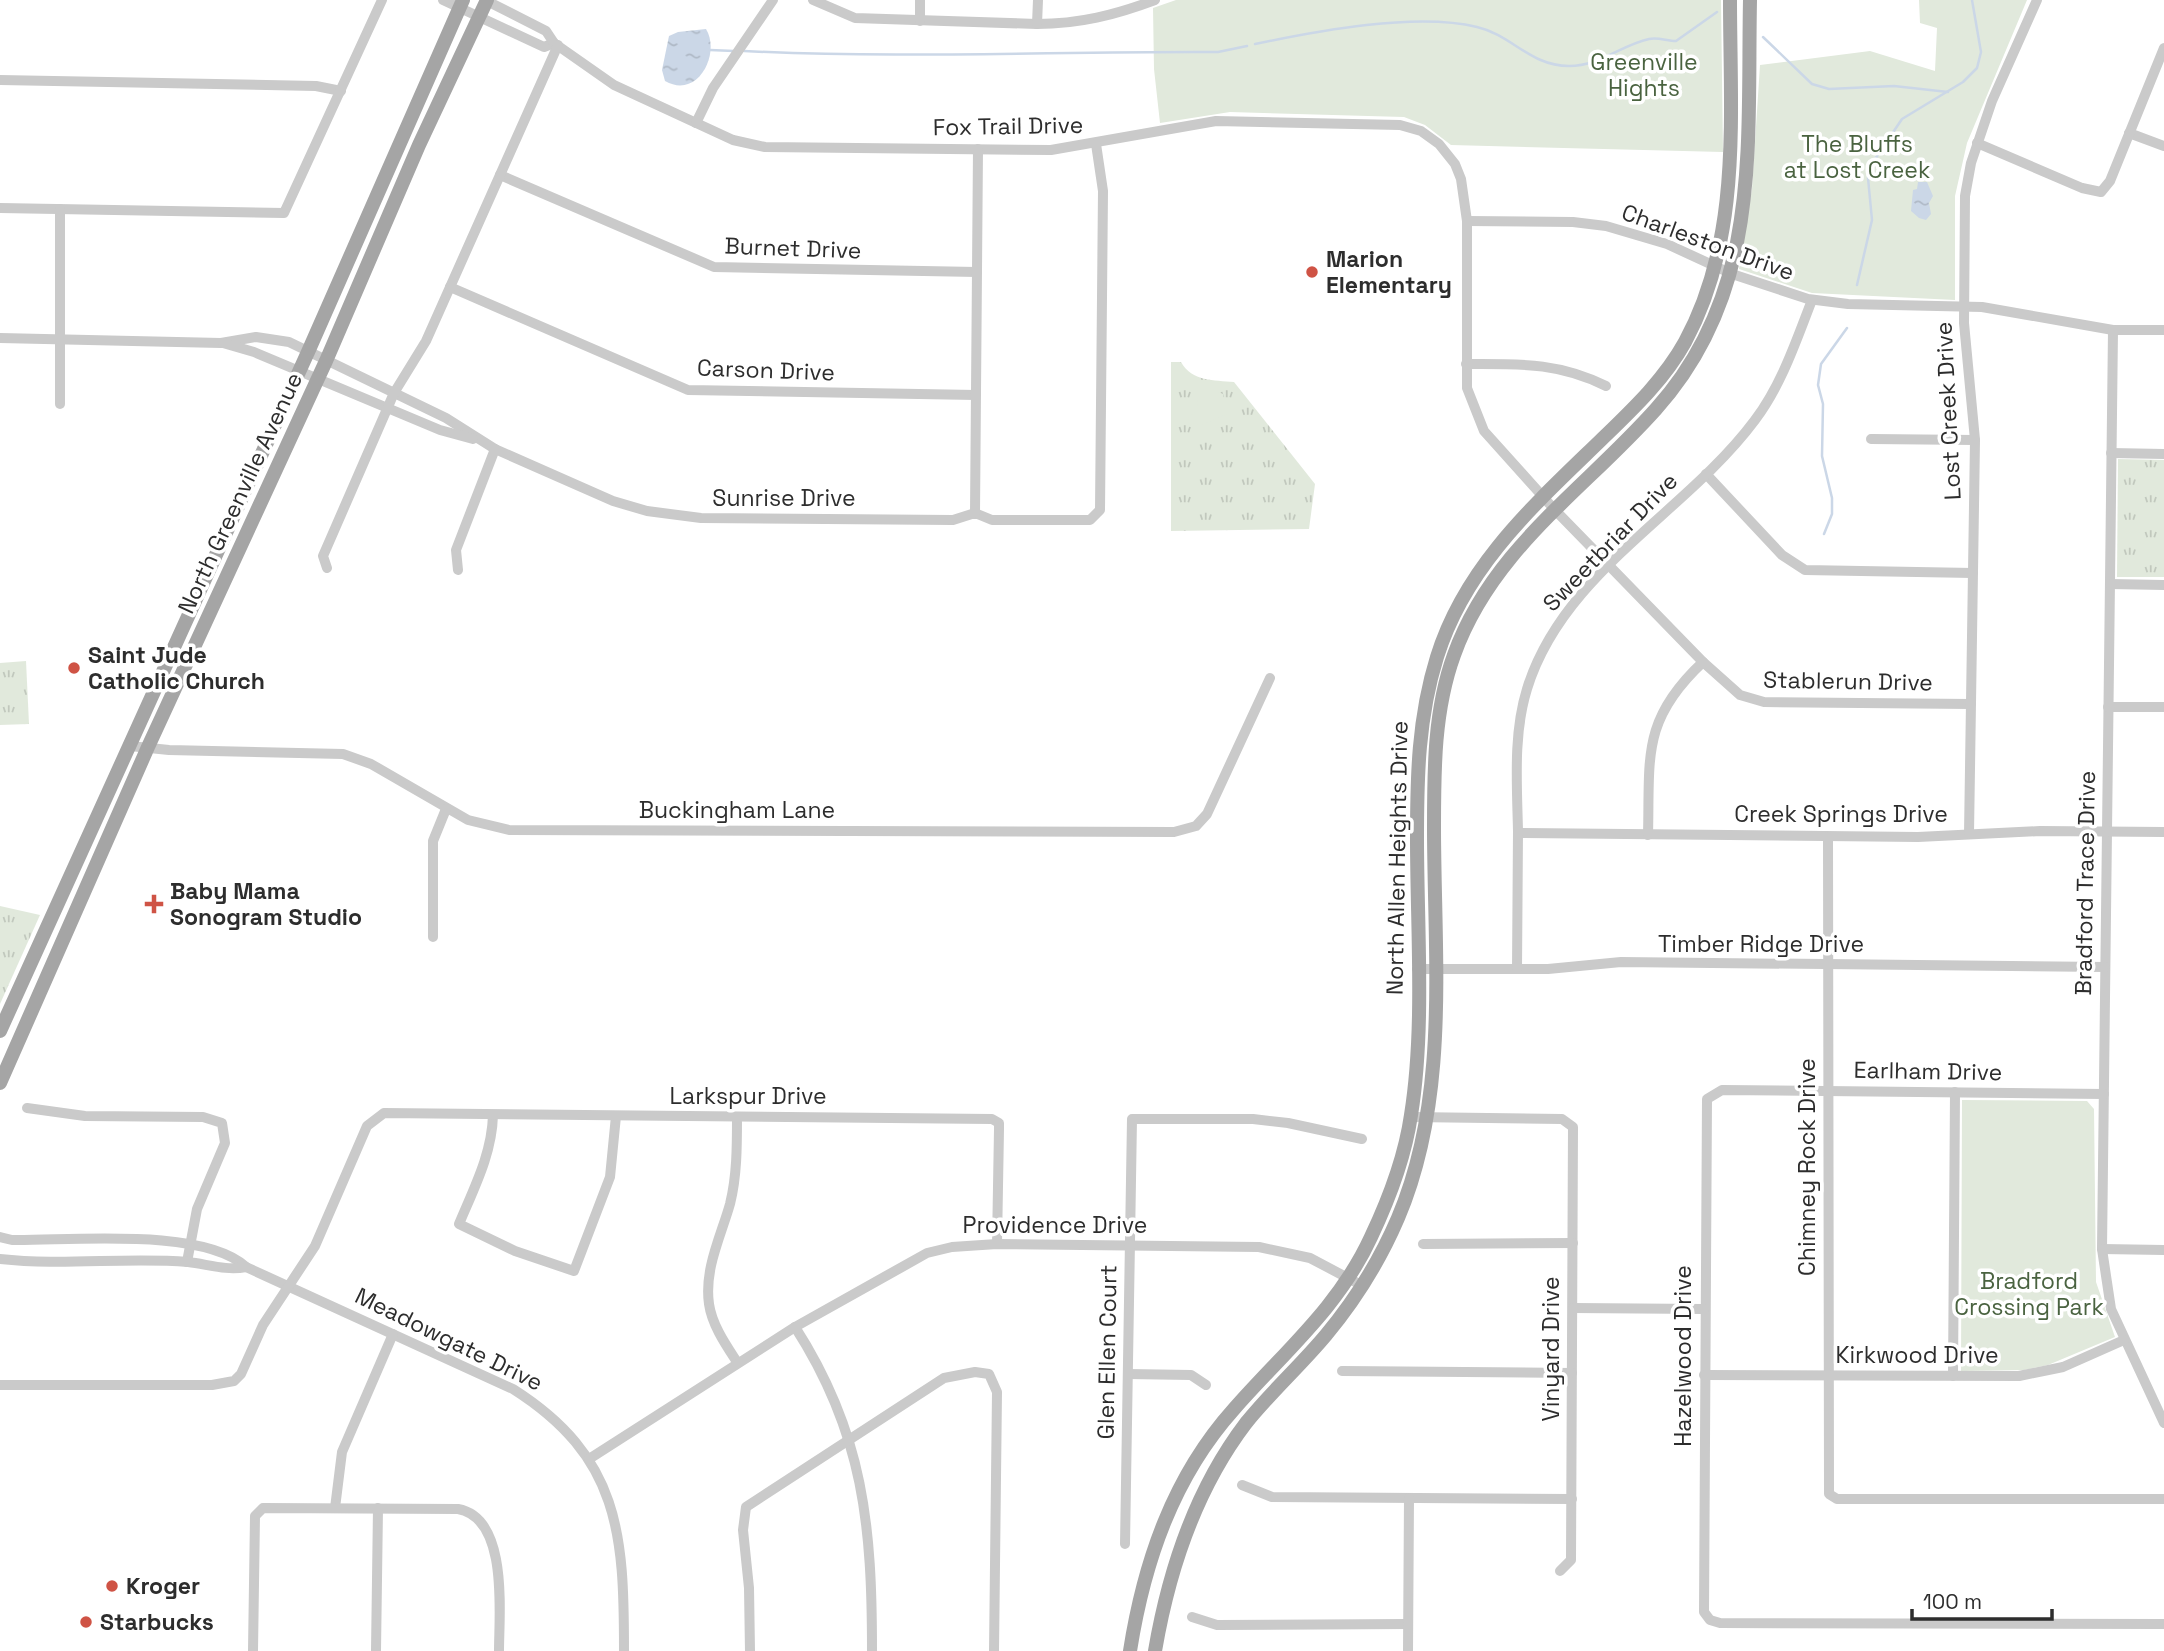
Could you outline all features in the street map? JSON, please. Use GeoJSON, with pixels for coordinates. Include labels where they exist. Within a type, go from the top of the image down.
{"type":"FeatureCollection","features":[{"type":"Feature","properties":{"kind":"main road","name":"North Greenville Avenue"},"geometry":{"type":"LineString","coordinates":[[0,1083],[148,747],[250,522],[327,361],[419,145],[486,0]]}},
{"type":"Feature","properties":{"kind":"main road","name":"North Allen Heights Drive"},"geometry":{"type":"LineString","coordinates":[[1130,1651],[1139,1596],[1155,1544],[1174,1499],[1230,1413],[1318,1320],[1350,1276],[1383,1209],[1411,1117],[1416,1066],[1417,763],[1427,689],[1454,614],[1495,547],[1643,399],[1665,372],[1700,312],[1716,267],[1725,226],[1729,185],[1730,0]]}},
{"type":"Feature","properties":{"kind":"main road","name":"North Allen Heights Drive"},"geometry":{"type":"LineString","coordinates":[[1155,1651],[1163,1601],[1178,1552],[1196,1507],[1220,1461],[1245,1424],[1329,1332],[1363,1286],[1399,1216],[1420,1152],[1433,1063],[1434,766],[1443,690],[1463,632],[1489,584],[1530,533],[1655,411],[1678,383],[1716,318],[1732,274],[1747,189],[1750,0]]}},
{"type":"Feature","properties":{"kind":"main road","name":"North Greenville Avenue"},"geometry":{"type":"LineString","coordinates":[[0,1031],[130,746],[231,515],[308,352],[461,4]]}},
{"type":"Feature","properties":{"kind":"main road"},"geometry":{"type":"LineString","coordinates":[[231,515],[250,522]]}},
{"type":"Feature","properties":{"kind":"street"},"geometry":{"type":"LineString","coordinates":[[0,208],[284,213],[382,0]]}},
{"type":"Feature","properties":{"kind":"street","name":"Fox Trail Drive"},"geometry":{"type":"LineString","coordinates":[[443,0],[461,4],[544,47],[556,44]]}},
{"type":"Feature","properties":{"kind":"street","name":"Fox Trail Drive"},"geometry":{"type":"LineString","coordinates":[[486,0],[546,31],[556,44],[614,85],[733,140],[765,148],[1051,150],[1234,120],[1400,125],[1421,131],[1448,152],[1461,178],[1466,221]]}},
{"type":"Feature","properties":{"kind":"street"},"geometry":{"type":"LineString","coordinates":[[696,123],[726,68],[774,0]]}},
{"type":"Feature","properties":{"kind":"street"},"geometry":{"type":"LineString","coordinates":[[813,0],[855,18],[1037,24],[1097,19],[1154,0]]}},
{"type":"Feature","properties":{"kind":"street"},"geometry":{"type":"LineString","coordinates":[[920,0],[920,21]]}},
{"type":"Feature","properties":{"kind":"street"},"geometry":{"type":"LineString","coordinates":[[1037,24],[1038,0]]}},
{"type":"Feature","properties":{"kind":"street","name":"Lost Creek Drive"},"geometry":{"type":"LineString","coordinates":[[1969,834],[1975,440],[1965,307],[1965,196],[1977,143],[1992,101],[2037,0]]}},
{"type":"Feature","properties":{"kind":"street"},"geometry":{"type":"LineString","coordinates":[[327,568],[323,556],[394,393],[424,346],[556,44]]}},
{"type":"Feature","properties":{"kind":"street"},"geometry":{"type":"LineString","coordinates":[[1977,143],[2101,192],[2110,181],[2164,48]]}},
{"type":"Feature","properties":{"kind":"street"},"geometry":{"type":"LineString","coordinates":[[0,80],[316,86],[341,91]]}},
{"type":"Feature","properties":{"kind":"street"},"geometry":{"type":"LineString","coordinates":[[2129,134],[2164,146]]}},
{"type":"Feature","properties":{"kind":"street","name":"Sunrise Drive"},"geometry":{"type":"LineString","coordinates":[[0,338],[221,343],[256,337],[289,342],[446,418],[495,449],[613,502],[676,516],[953,520],[975,513],[992,520],[1090,520],[1097,517],[1100,510],[1103,191],[1096,144]]}},
{"type":"Feature","properties":{"kind":"street"},"geometry":{"type":"LineString","coordinates":[[975,513],[978,149]]}},
{"type":"Feature","properties":{"kind":"street","name":"Burnet Drive"},"geometry":{"type":"LineString","coordinates":[[500,175],[714,267],[977,272]]}},
{"type":"Feature","properties":{"kind":"street"},"geometry":{"type":"LineString","coordinates":[[60,404],[61,209]]}},
{"type":"Feature","properties":{"kind":"street"},"geometry":{"type":"LineString","coordinates":[[1466,221],[1467,388],[1480,424],[1554,509],[1611,566]]}},
{"type":"Feature","properties":{"kind":"street","name":"Charleston Drive"},"geometry":{"type":"LineString","coordinates":[[1466,221],[1573,222],[1606,226],[1667,244],[1732,274],[1812,300],[2010,310],[2113,330],[2164,330]]}},
{"type":"Feature","properties":{"kind":"street","name":"Carson Drive"},"geometry":{"type":"LineString","coordinates":[[450,287],[688,390],[976,395]]}},
{"type":"Feature","properties":{"kind":"street","name":"Sweetbriar Drive"},"geometry":{"type":"LineString","coordinates":[[1517,969],[1518,747],[1527,690],[1554,629],[1574,602],[1706,474],[1755,420],[1788,362],[1812,300]]}},
{"type":"Feature","properties":{"kind":"street","name":"Bradford Trace Drive"},"geometry":{"type":"LineString","coordinates":[[2113,330],[2102,1249],[2111,1310],[2164,1423]]}},
{"type":"Feature","properties":{"kind":"street","name":"Sunrise Drive"},"geometry":{"type":"LineString","coordinates":[[221,343],[254,352],[440,430],[482,441]]}},
{"type":"Feature","properties":{"kind":"street"},"geometry":{"type":"LineString","coordinates":[[1466,364],[1554,366],[1579,372],[1606,386]]}},
{"type":"Feature","properties":{"kind":"street"},"geometry":{"type":"LineString","coordinates":[[1871,439],[1975,440]]}},
{"type":"Feature","properties":{"kind":"street"},"geometry":{"type":"LineString","coordinates":[[458,569],[456,550],[495,449]]}},
{"type":"Feature","properties":{"kind":"street"},"geometry":{"type":"LineString","coordinates":[[2111,453],[2164,453]]}},
{"type":"Feature","properties":{"kind":"street"},"geometry":{"type":"LineString","coordinates":[[1706,474],[1782,555],[1805,570],[1973,573]]}},
{"type":"Feature","properties":{"kind":"street","name":"Stablerun Drive"},"geometry":{"type":"LineString","coordinates":[[1611,566],[1703,662],[1740,695],[1764,702],[1971,704]]}},
{"type":"Feature","properties":{"kind":"street"},"geometry":{"type":"LineString","coordinates":[[2110,584],[2164,585]]}},
{"type":"Feature","properties":{"kind":"street"},"geometry":{"type":"LineString","coordinates":[[1648,835],[1650,755],[1654,729],[1669,698],[1703,662]]}},
{"type":"Feature","properties":{"kind":"street","name":"Buckingham Lane"},"geometry":{"type":"LineString","coordinates":[[130,746],[343,754],[371,764],[446,810],[478,825],[522,830],[1174,832],[1196,826],[1207,814],[1270,678]]}},
{"type":"Feature","properties":{"kind":"street"},"geometry":{"type":"LineString","coordinates":[[2108,707],[2164,707]]}},
{"type":"Feature","properties":{"kind":"street"},"geometry":{"type":"LineString","coordinates":[[433,937],[433,841],[446,810]]}},
{"type":"Feature","properties":{"kind":"street","name":"Creek Springs Drive"},"geometry":{"type":"LineString","coordinates":[[1518,834],[1829,837],[2164,832]]}},
{"type":"Feature","properties":{"kind":"street","name":"Chimney Rock Drive"},"geometry":{"type":"LineString","coordinates":[[1829,837],[1828,1488],[1832,1497],[2164,1499]]}},
{"type":"Feature","properties":{"kind":"street","name":"Timber Ridge Drive"},"geometry":{"type":"LineString","coordinates":[[1417,969],[1517,969],[1621,962],[2105,967]]}},
{"type":"Feature","properties":{"kind":"street","name":"Earlham Drive"},"geometry":{"type":"LineString","coordinates":[[1710,1094],[1722,1090],[2104,1094]]}},
{"type":"Feature","properties":{"kind":"street"},"geometry":{"type":"LineString","coordinates":[[1953,1376],[1955,1093]]}},
{"type":"Feature","properties":{"kind":"street","name":"Hazelwood Drive"},"geometry":{"type":"LineString","coordinates":[[1710,1094],[1704,1104],[1703,1606],[1707,1618],[1720,1623],[2164,1623]]}},
{"type":"Feature","properties":{"kind":"street"},"geometry":{"type":"LineString","coordinates":[[27,1108],[85,1116],[204,1117],[222,1123],[225,1143],[197,1209],[187,1262]]}},
{"type":"Feature","properties":{"kind":"street","name":"Larkspur Drive"},"geometry":{"type":"LineString","coordinates":[[289,1286],[314,1246],[367,1126],[375,1117],[384,1113],[995,1120],[999,1123],[997,1244]]}},
{"type":"Feature","properties":{"kind":"street"},"geometry":{"type":"LineString","coordinates":[[493,1115],[493,1133],[484,1166],[459,1224],[515,1251],[574,1271],[610,1177],[616,1116]]}},
{"type":"Feature","properties":{"kind":"street"},"geometry":{"type":"LineString","coordinates":[[737,1117],[735,1174],[710,1269],[708,1294],[716,1325],[737,1362]]}},
{"type":"Feature","properties":{"kind":"street"},"geometry":{"type":"LineString","coordinates":[[1411,1117],[1427,1118]]}},
{"type":"Feature","properties":{"kind":"street","name":"Vinyard Drive"},"geometry":{"type":"LineString","coordinates":[[1427,1118],[1563,1119],[1570,1123],[1574,1131],[1572,1560],[1560,1571]]}},
{"type":"Feature","properties":{"kind":"street","name":"Glen Ellen Court"},"geometry":{"type":"LineString","coordinates":[[1125,1544],[1132,1119],[1265,1120],[1362,1139]]}},
{"type":"Feature","properties":{"kind":"street","name":"Meadowgate Drive"},"geometry":{"type":"LineString","coordinates":[[0,1237],[12,1240],[189,1242],[237,1259],[246,1267],[513,1389],[555,1419],[589,1459],[609,1499],[620,1542],[624,1651]]}},
{"type":"Feature","properties":{"kind":"street"},"geometry":{"type":"LineString","coordinates":[[1423,1244],[1573,1243]]}},
{"type":"Feature","properties":{"kind":"street","name":"Providence Drive"},"geometry":{"type":"LineString","coordinates":[[589,1459],[795,1326],[927,1252],[952,1247],[997,1244],[1280,1250],[1310,1258],[1350,1276],[1363,1286]]}},
{"type":"Feature","properties":{"kind":"street"},"geometry":{"type":"LineString","coordinates":[[2102,1249],[2164,1250]]}},
{"type":"Feature","properties":{"kind":"street","name":"Meadowgate Drive"},"geometry":{"type":"LineString","coordinates":[[0,1259],[42,1264],[187,1262],[234,1269],[246,1267]]}},
{"type":"Feature","properties":{"kind":"street"},"geometry":{"type":"LineString","coordinates":[[0,1385],[212,1385],[234,1381],[241,1374],[268,1317],[289,1286]]}},
{"type":"Feature","properties":{"kind":"street"},"geometry":{"type":"LineString","coordinates":[[1573,1308],[1704,1309]]}},
{"type":"Feature","properties":{"kind":"street"},"geometry":{"type":"LineString","coordinates":[[795,1326],[828,1383],[849,1440],[866,1504],[872,1571],[872,1651]]}},
{"type":"Feature","properties":{"kind":"street"},"geometry":{"type":"LineString","coordinates":[[335,1508],[342,1452],[393,1334]]}},
{"type":"Feature","properties":{"kind":"street","name":"Kirkwood Drive"},"geometry":{"type":"LineString","coordinates":[[1704,1375],[1953,1376],[2040,1373],[2063,1367],[2124,1340]]}},
{"type":"Feature","properties":{"kind":"street"},"geometry":{"type":"LineString","coordinates":[[1342,1371],[1572,1373]]}},
{"type":"Feature","properties":{"kind":"street"},"geometry":{"type":"LineString","coordinates":[[750,1651],[743,1530],[746,1507],[944,1378],[975,1372],[989,1374],[997,1392],[994,1651]]}},
{"type":"Feature","properties":{"kind":"street"},"geometry":{"type":"LineString","coordinates":[[1128,1374],[1191,1375],[1206,1385]]}},
{"type":"Feature","properties":{"kind":"street"},"geometry":{"type":"LineString","coordinates":[[1242,1485],[1272,1497],[1572,1499]]}},
{"type":"Feature","properties":{"kind":"street"},"geometry":{"type":"LineString","coordinates":[[1408,1651],[1409,1498]]}},
{"type":"Feature","properties":{"kind":"street"},"geometry":{"type":"LineString","coordinates":[[253,1651],[255,1516],[263,1508],[458,1509],[473,1516],[488,1537],[500,1571],[499,1651]]}},
{"type":"Feature","properties":{"kind":"street"},"geometry":{"type":"LineString","coordinates":[[376,1651],[377,1508]]}},
{"type":"Feature","properties":{"kind":"street"},"geometry":{"type":"LineString","coordinates":[[1192,1617],[1217,1625],[1408,1624]]}},
{"type":"Feature","properties":{"kind":"green space","name":"Greenville Hights"},"geometry":{"type":"Polygon","coordinates":[[[1176,0],[1721,0],[1723,152],[1451,145],[1425,125],[1404,117],[1230,112],[1160,123],[1154,69],[1153,8],[1176,0]]]}},
{"type":"Feature","properties":{"kind":"green space","name":"The Bluffs at Lost Creek"},"geometry":{"type":"Polygon","coordinates":[[[1919,0],[2027,0],[1967,143],[1955,196],[1955,300],[1812,293],[1739,269],[1752,189],[1760,65],[1870,51],[1935,71],[1937,28],[1920,23],[1919,0]]]}},
{"type":"Feature","properties":{"kind":"green space"},"geometry":{"type":"Polygon","coordinates":[[[1171,362],[1181,362],[1197,377],[1234,382],[1315,484],[1309,529],[1171,531],[1171,362]]]}},
{"type":"Feature","properties":{"kind":"green space"},"geometry":{"type":"Polygon","coordinates":[[[1216,391],[1223,394],[1227,414],[1202,425],[1189,423],[1188,417],[1198,410],[1197,396],[1210,396],[1216,391]]]}},
{"type":"Feature","properties":{"kind":"green space"},"geometry":{"type":"Polygon","coordinates":[[[2118,459],[2164,460],[2164,577],[2117,577],[2118,459]]]}},
{"type":"Feature","properties":{"kind":"green space"},"geometry":{"type":"Polygon","coordinates":[[[26,661],[29,724],[0,725],[0,663],[26,661]]]}},
{"type":"Feature","properties":{"kind":"green space"},"geometry":{"type":"Polygon","coordinates":[[[0,906],[40,915],[0,1004],[0,906]]]}},
{"type":"Feature","properties":{"kind":"green space","name":"Bradford Crossing Park"},"geometry":{"type":"Polygon","coordinates":[[[1962,1100],[2087,1101],[2094,1109],[2096,1282],[2115,1337],[2048,1365],[2024,1370],[1961,1371],[1962,1100]]]}},
{"type":"Feature","properties":{"kind":"water"},"geometry":{"type":"Polygon","coordinates":[[[706,29],[711,50],[704,71],[687,84],[677,85],[665,81],[662,70],[669,36],[678,32],[706,29]]]}},
{"type":"Feature","properties":{"kind":"water"},"geometry":{"type":"Polygon","coordinates":[[[1918,182],[1927,182],[1933,196],[1929,203],[1931,214],[1926,220],[1911,211],[1913,190],[1917,189],[1918,182]]]}},
{"type":"Feature","properties":{"kind":"waterway"},"geometry":{"type":"LineString","coordinates":[[1857,285],[1872,220],[1868,178],[1873,162],[1902,119],[1963,82],[1977,68],[1981,52],[1972,0]]}},
{"type":"Feature","properties":{"kind":"waterway"},"geometry":{"type":"LineString","coordinates":[[1255,44],[1366,25],[1396,22],[1452,23],[1489,31],[1543,61],[1569,66],[1591,63],[1649,39],[1676,41],[1717,12]]}},
{"type":"Feature","properties":{"kind":"waterway"},"geometry":{"type":"LineString","coordinates":[[1763,37],[1812,84],[1829,89],[1894,86],[1948,92]]}},
{"type":"Feature","properties":{"kind":"waterway"},"geometry":{"type":"LineString","coordinates":[[744,51],[922,55],[1218,52],[1247,46]]}},
{"type":"Feature","properties":{"kind":"waterway"},"geometry":{"type":"LineString","coordinates":[[710,50],[734,51]]}},
{"type":"Feature","properties":{"kind":"waterway"},"geometry":{"type":"LineString","coordinates":[[1824,534],[1832,514],[1832,498],[1822,456],[1823,404],[1818,385],[1821,364],[1847,328]]}},
{"type":"Feature","properties":{"kind":"place","name":"Marion Elementary"},"geometry":{"type":"Point","coordinates":[1312,272]}},
{"type":"Feature","properties":{"kind":"place","name":"Saint Jude Catholic Church"},"geometry":{"type":"Point","coordinates":[74,668]}},
{"type":"Feature","properties":{"kind":"place","name":"Baby Mama Sonogram Studio"},"geometry":{"type":"Point","coordinates":[154,904]}},
{"type":"Feature","properties":{"kind":"place","name":"Kroger"},"geometry":{"type":"Point","coordinates":[112,1586]}},
{"type":"Feature","properties":{"kind":"place","name":"Starbucks"},"geometry":{"type":"Point","coordinates":[86,1622]}}]}
